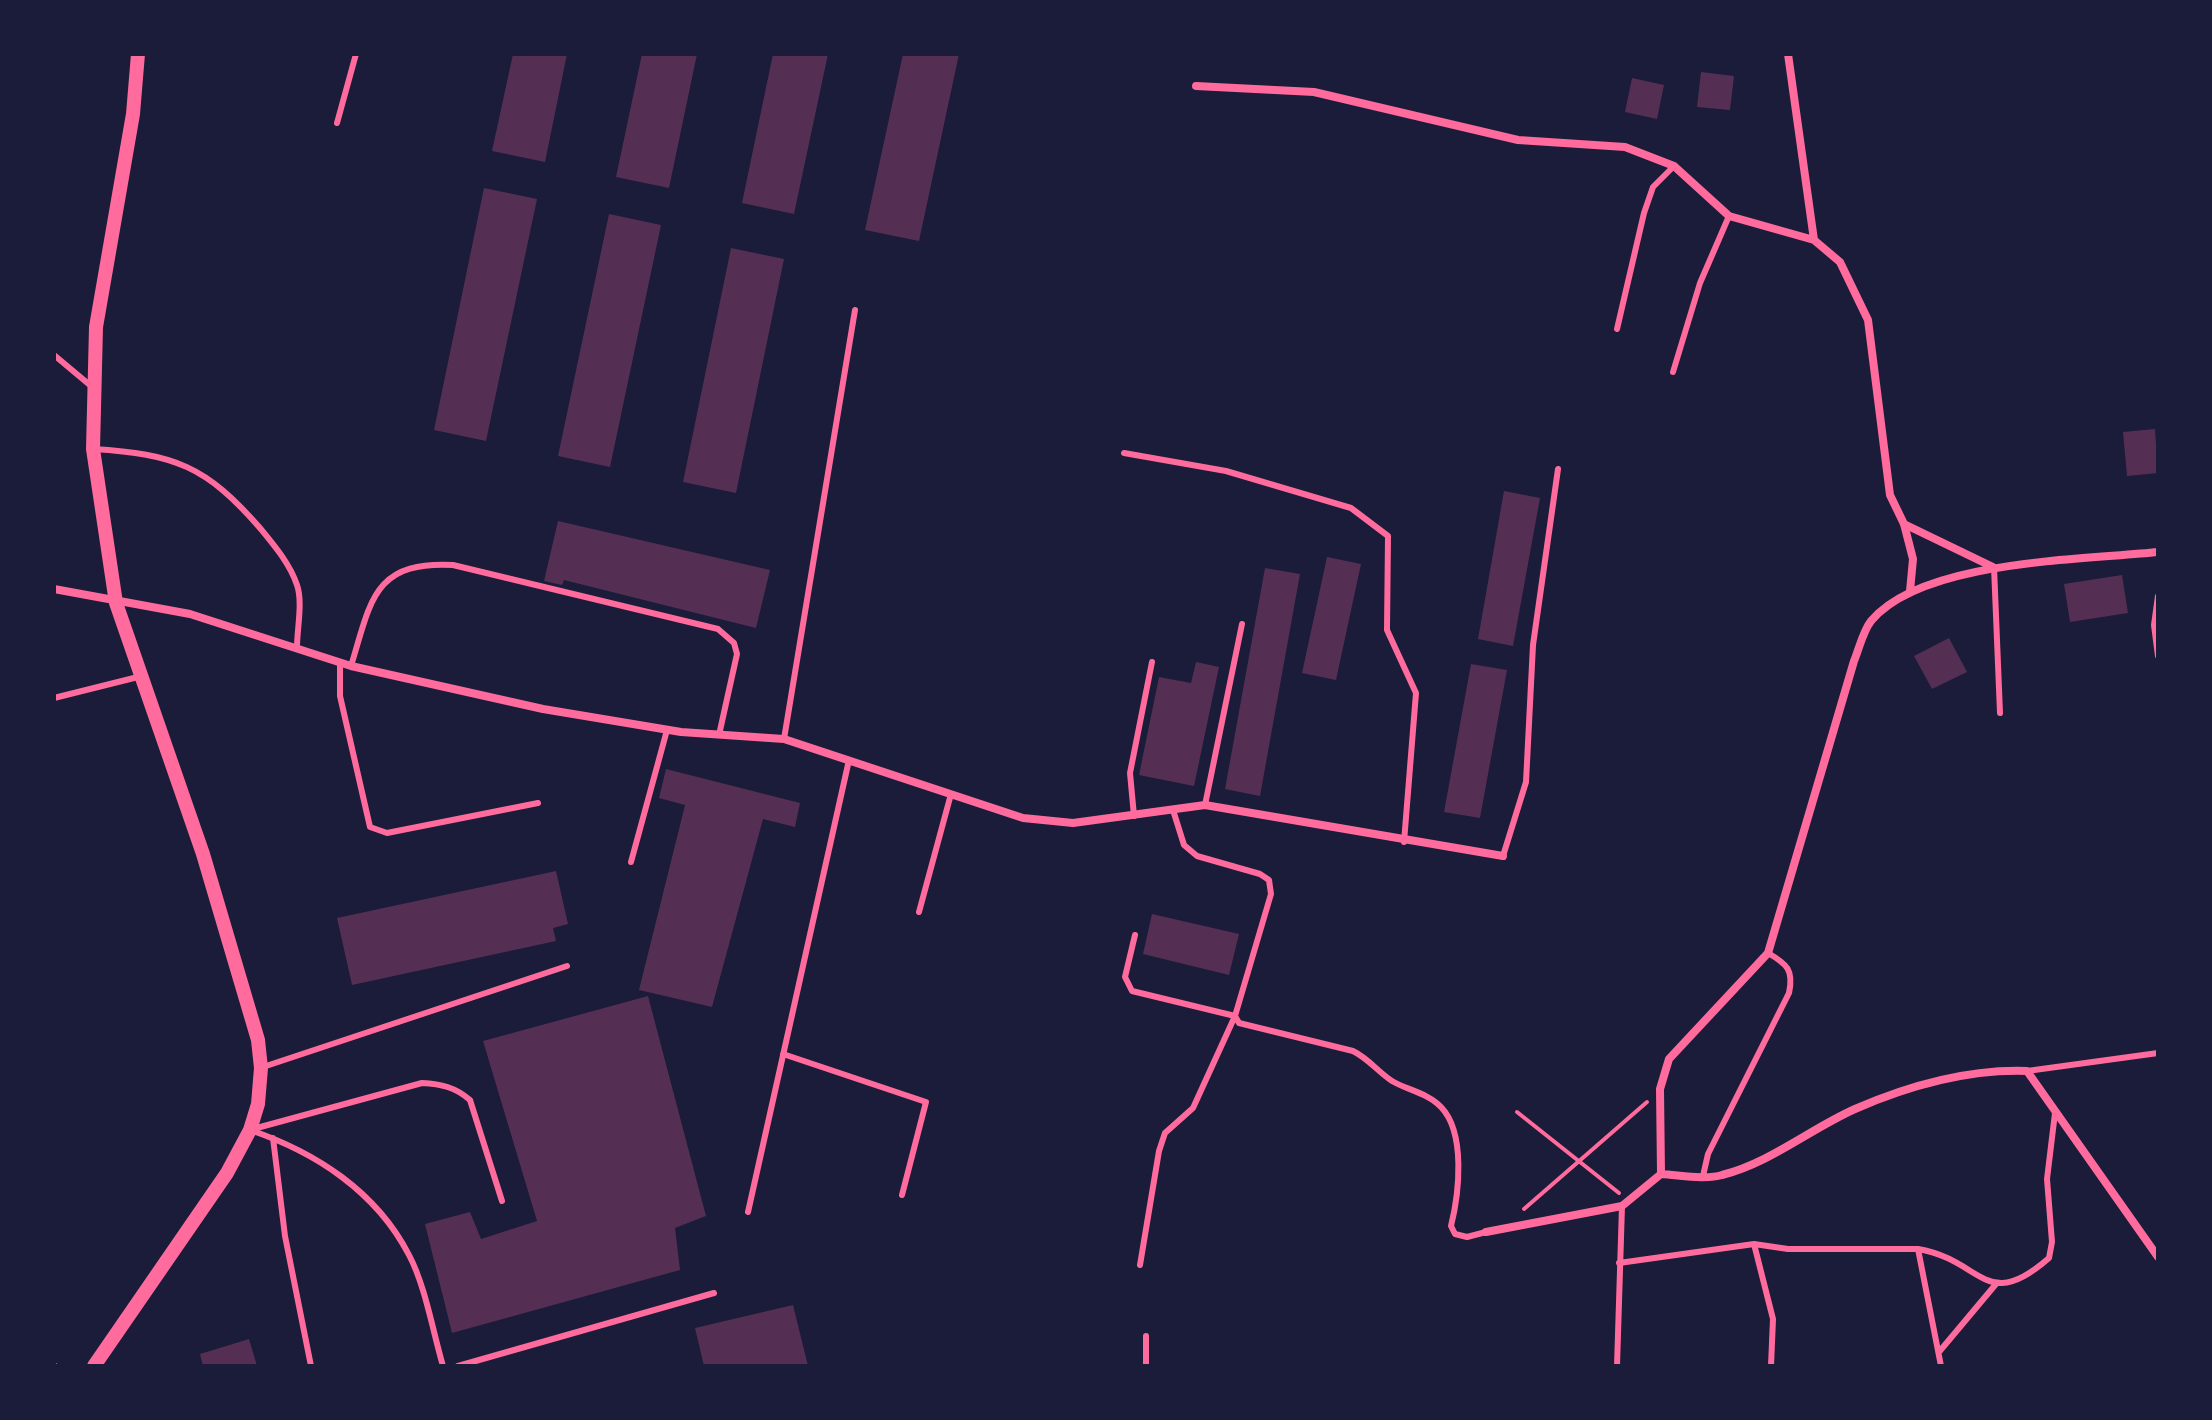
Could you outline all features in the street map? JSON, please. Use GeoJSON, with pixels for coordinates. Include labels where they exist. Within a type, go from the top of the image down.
{"type":"FeatureCollection","features":[{"type":"Feature","properties":{"kind":"street"},"geometry":{"type":"LineString","coordinates":[[94,1366],[227,1173],[250,1130],[258,1104],[261,1068],[258,1040],[203,854],[116,603],[93,449],[96,327],[133,114],[138,54]]}},
{"type":"Feature","properties":{"kind":"street"},"geometry":{"type":"LineString","coordinates":[[1788,54],[1814,240]]}},
{"type":"Feature","properties":{"kind":"street"},"geometry":{"type":"LineString","coordinates":[[1196,86],[1314,92],[1518,140],[1625,147],[1674,166],[1729,216],[1814,240],[1840,262],[1868,320],[1890,495],[1904,524],[1913,559],[1910,591]]}},
{"type":"Feature","properties":{"kind":"street"},"geometry":{"type":"LineString","coordinates":[[1904,524],[1994,567]]}},
{"type":"Feature","properties":{"kind":"street"},"geometry":{"type":"LineString","coordinates":[[1661,1174],[1660,1089],[1669,1059],[1768,953],[1854,661],[1871,622],[1910,591],[1994,567],[2158,552]]}},
{"type":"Feature","properties":{"kind":"street"},"geometry":{"type":"LineString","coordinates":[[54,589],[116,603],[190,614],[351,666],[543,709],[667,730],[784,739],[1023,818],[1073,823],[1205,805],[1404,842],[1503,856]]}},
{"type":"Feature","properties":{"kind":"street"},"geometry":{"type":"LineString","coordinates":[[1486,1232],[1626,1203],[1661,1174],[1719,1176],[1746,1167],[1855,1109],[1926,1084],[1993,1070],[2027,1071],[2040,1085],[2055,1113],[2158,1257]]}},
{"type":"Feature","properties":{"kind":"lane"},"geometry":{"type":"LineString","coordinates":[[337,123],[356,54]]}},
{"type":"Feature","properties":{"kind":"lane"},"geometry":{"type":"LineString","coordinates":[[1617,329],[1653,187],[1674,166]]}},
{"type":"Feature","properties":{"kind":"lane"},"geometry":{"type":"LineString","coordinates":[[1673,372],[1700,283],[1729,216]]}},
{"type":"Feature","properties":{"kind":"lane"},"geometry":{"type":"LineString","coordinates":[[784,739],[855,310]]}},
{"type":"Feature","properties":{"kind":"lane"},"geometry":{"type":"LineString","coordinates":[[54,355],[93,387]]}},
{"type":"Feature","properties":{"kind":"lane"},"geometry":{"type":"LineString","coordinates":[[93,449],[139,452],[186,464],[222,488],[282,556],[298,587],[297,647]]}},
{"type":"Feature","properties":{"kind":"lane"},"geometry":{"type":"LineString","coordinates":[[1124,453],[1226,471],[1351,508],[1388,536],[1387,630],[1416,693],[1404,842]]}},
{"type":"Feature","properties":{"kind":"lane"},"geometry":{"type":"LineString","coordinates":[[1503,856],[1526,782],[1533,645],[1558,469]]}},
{"type":"Feature","properties":{"kind":"lane"},"geometry":{"type":"LineString","coordinates":[[351,666],[372,598],[383,581],[424,564],[453,565],[718,629],[728,636],[737,654],[719,735]]}},
{"type":"Feature","properties":{"kind":"lane"},"geometry":{"type":"LineString","coordinates":[[1994,567],[2000,713]]}},
{"type":"Feature","properties":{"kind":"lane"},"geometry":{"type":"LineString","coordinates":[[2158,596],[2154,625],[2158,656]]}},
{"type":"Feature","properties":{"kind":"lane"},"geometry":{"type":"LineString","coordinates":[[1205,805],[1242,624]]}},
{"type":"Feature","properties":{"kind":"lane"},"geometry":{"type":"LineString","coordinates":[[340,662],[340,696],[370,827],[387,833],[538,803]]}},
{"type":"Feature","properties":{"kind":"lane"},"geometry":{"type":"LineString","coordinates":[[1134,816],[1129,793],[1130,773],[1152,662]]}},
{"type":"Feature","properties":{"kind":"lane"},"geometry":{"type":"LineString","coordinates":[[54,698],[142,676]]}},
{"type":"Feature","properties":{"kind":"lane"},"geometry":{"type":"LineString","coordinates":[[631,862],[667,730]]}},
{"type":"Feature","properties":{"kind":"lane"},"geometry":{"type":"LineString","coordinates":[[748,1212],[849,760]]}},
{"type":"Feature","properties":{"kind":"lane"},"geometry":{"type":"LineString","coordinates":[[919,912],[951,794]]}},
{"type":"Feature","properties":{"kind":"lane"},"geometry":{"type":"LineString","coordinates":[[1140,1265],[1159,1151],[1165,1133],[1193,1108],[1235,1016],[1271,894],[1269,880],[1260,874],[1197,856],[1184,845],[1173,810]]}},
{"type":"Feature","properties":{"kind":"lane"},"geometry":{"type":"LineString","coordinates":[[1135,935],[1125,977],[1132,991],[1235,1016],[1246,1026],[1353,1051],[1370,1059],[1384,1075],[1406,1090],[1428,1097],[1443,1108],[1458,1150],[1458,1196],[1451,1226],[1455,1234],[1467,1237],[1486,1232]]}},
{"type":"Feature","properties":{"kind":"lane"},"geometry":{"type":"LineString","coordinates":[[1703,1176],[1708,1154],[1789,993],[1793,978],[1787,965],[1768,953]]}},
{"type":"Feature","properties":{"kind":"lane"},"geometry":{"type":"LineString","coordinates":[[261,1068],[567,966]]}},
{"type":"Feature","properties":{"kind":"lane"},"geometry":{"type":"LineString","coordinates":[[2027,1071],[2158,1053]]}},
{"type":"Feature","properties":{"kind":"lane"},"geometry":{"type":"LineString","coordinates":[[783,1054],[926,1102],[902,1195]]}},
{"type":"Feature","properties":{"kind":"lane"},"geometry":{"type":"LineString","coordinates":[[250,1130],[422,1083],[439,1084],[458,1090],[470,1100],[502,1201]]}},
{"type":"Feature","properties":{"kind":"lane"},"geometry":{"type":"LineString","coordinates":[[1619,1263],[1754,1244],[1788,1249],[1918,1249],[1945,1255],[1996,1284],[2010,1285],[2049,1258],[2052,1242],[2047,1179],[2055,1113]]}},
{"type":"Feature","properties":{"kind":"lane"},"geometry":{"type":"LineString","coordinates":[[250,1130],[291,1144],[352,1183],[386,1220],[410,1256],[443,1366]]}},
{"type":"Feature","properties":{"kind":"lane"},"geometry":{"type":"LineString","coordinates":[[273,1138],[285,1236],[311,1366]]}},
{"type":"Feature","properties":{"kind":"lane"},"geometry":{"type":"LineString","coordinates":[[1617,1366],[1619,1263],[1626,1203]]}},
{"type":"Feature","properties":{"kind":"lane"},"geometry":{"type":"LineString","coordinates":[[1754,1244],[1773,1319],[1771,1366]]}},
{"type":"Feature","properties":{"kind":"lane"},"geometry":{"type":"LineString","coordinates":[[1918,1249],[1941,1366]]}},
{"type":"Feature","properties":{"kind":"lane"},"geometry":{"type":"LineString","coordinates":[[1938,1353],[1944,1342],[1996,1284]]}},
{"type":"Feature","properties":{"kind":"lane"},"geometry":{"type":"LineString","coordinates":[[458,1366],[714,1293]]}},
{"type":"Feature","properties":{"kind":"lane"},"geometry":{"type":"LineString","coordinates":[[1146,1336],[1146,1366]]}},
{"type":"Feature","properties":{"kind":"path"},"geometry":{"type":"LineString","coordinates":[[1501,1229],[1660,1089]]}},
{"type":"Feature","properties":{"kind":"path"},"geometry":{"type":"LineString","coordinates":[[1517,1112],[1626,1203]]}},
{"type":"Feature","properties":{"kind":"building"},"geometry":{"type":"Polygon","coordinates":[[[513,54],[567,54],[545,162],[492,151],[513,54]]]}},
{"type":"Feature","properties":{"kind":"building"},"geometry":{"type":"Polygon","coordinates":[[[642,54],[697,54],[669,188],[616,177],[642,54]]]}},
{"type":"Feature","properties":{"kind":"building"},"geometry":{"type":"Polygon","coordinates":[[[773,54],[828,54],[794,214],[742,203],[773,54]]]}},
{"type":"Feature","properties":{"kind":"building"},"geometry":{"type":"Polygon","coordinates":[[[903,54],[959,54],[919,241],[865,230],[903,54]]]}},
{"type":"Feature","properties":{"kind":"building"},"geometry":{"type":"Polygon","coordinates":[[[1701,72],[1734,76],[1730,110],[1697,107],[1701,72]]]}},
{"type":"Feature","properties":{"kind":"building"},"geometry":{"type":"Polygon","coordinates":[[[1632,78],[1664,85],[1657,119],[1625,112],[1632,78]]]}},
{"type":"Feature","properties":{"kind":"building"},"geometry":{"type":"Polygon","coordinates":[[[484,188],[537,199],[486,441],[434,430],[484,188]]]}},
{"type":"Feature","properties":{"kind":"building"},"geometry":{"type":"Polygon","coordinates":[[[609,214],[661,225],[610,467],[558,456],[609,214]]]}},
{"type":"Feature","properties":{"kind":"building"},"geometry":{"type":"Polygon","coordinates":[[[731,248],[784,259],[736,493],[683,482],[731,248]]]}},
{"type":"Feature","properties":{"kind":"building"},"geometry":{"type":"Polygon","coordinates":[[[2155,429],[2158,473],[2127,476],[2123,432],[2155,429]]]}},
{"type":"Feature","properties":{"kind":"building"},"geometry":{"type":"Polygon","coordinates":[[[1504,491],[1540,498],[1513,646],[1478,639],[1504,491]]]}},
{"type":"Feature","properties":{"kind":"building"},"geometry":{"type":"Polygon","coordinates":[[[558,521],[770,570],[756,628],[564,580],[562,585],[544,581],[558,521]]]}},
{"type":"Feature","properties":{"kind":"building"},"geometry":{"type":"Polygon","coordinates":[[[1327,557],[1361,564],[1336,680],[1302,673],[1327,557]]]}},
{"type":"Feature","properties":{"kind":"building"},"geometry":{"type":"Polygon","coordinates":[[[1265,568],[1300,574],[1260,796],[1225,789],[1265,568]]]}},
{"type":"Feature","properties":{"kind":"building"},"geometry":{"type":"Polygon","coordinates":[[[2122,575],[2128,613],[2070,622],[2064,584],[2122,575]]]}},
{"type":"Feature","properties":{"kind":"building"},"geometry":{"type":"Polygon","coordinates":[[[1949,638],[1967,672],[1932,689],[1914,656],[1949,638]]]}},
{"type":"Feature","properties":{"kind":"building"},"geometry":{"type":"Polygon","coordinates":[[[1196,662],[1219,667],[1194,786],[1139,775],[1159,677],[1191,683],[1196,662]]]}},
{"type":"Feature","properties":{"kind":"building"},"geometry":{"type":"Polygon","coordinates":[[[1471,664],[1507,670],[1480,818],[1444,812],[1471,664]]]}},
{"type":"Feature","properties":{"kind":"building"},"geometry":{"type":"Polygon","coordinates":[[[666,769],[800,803],[795,827],[763,819],[712,1007],[639,990],[685,805],[659,798],[666,769]]]}},
{"type":"Feature","properties":{"kind":"building"},"geometry":{"type":"Polygon","coordinates":[[[556,871],[568,924],[553,928],[556,941],[352,985],[337,918],[556,871]]]}},
{"type":"Feature","properties":{"kind":"building"},"geometry":{"type":"Polygon","coordinates":[[[1152,914],[1239,934],[1229,975],[1143,954],[1152,914]]]}},
{"type":"Feature","properties":{"kind":"building"},"geometry":{"type":"Polygon","coordinates":[[[648,996],[706,1216],[675,1228],[680,1270],[452,1333],[425,1224],[470,1212],[481,1239],[537,1221],[483,1041],[648,996]]]}},
{"type":"Feature","properties":{"kind":"building"},"geometry":{"type":"Polygon","coordinates":[[[793,1305],[808,1366],[704,1366],[695,1328],[793,1305]]]}},
{"type":"Feature","properties":{"kind":"building"},"geometry":{"type":"Polygon","coordinates":[[[249,1339],[257,1366],[203,1366],[200,1354],[249,1339]]]}}]}
